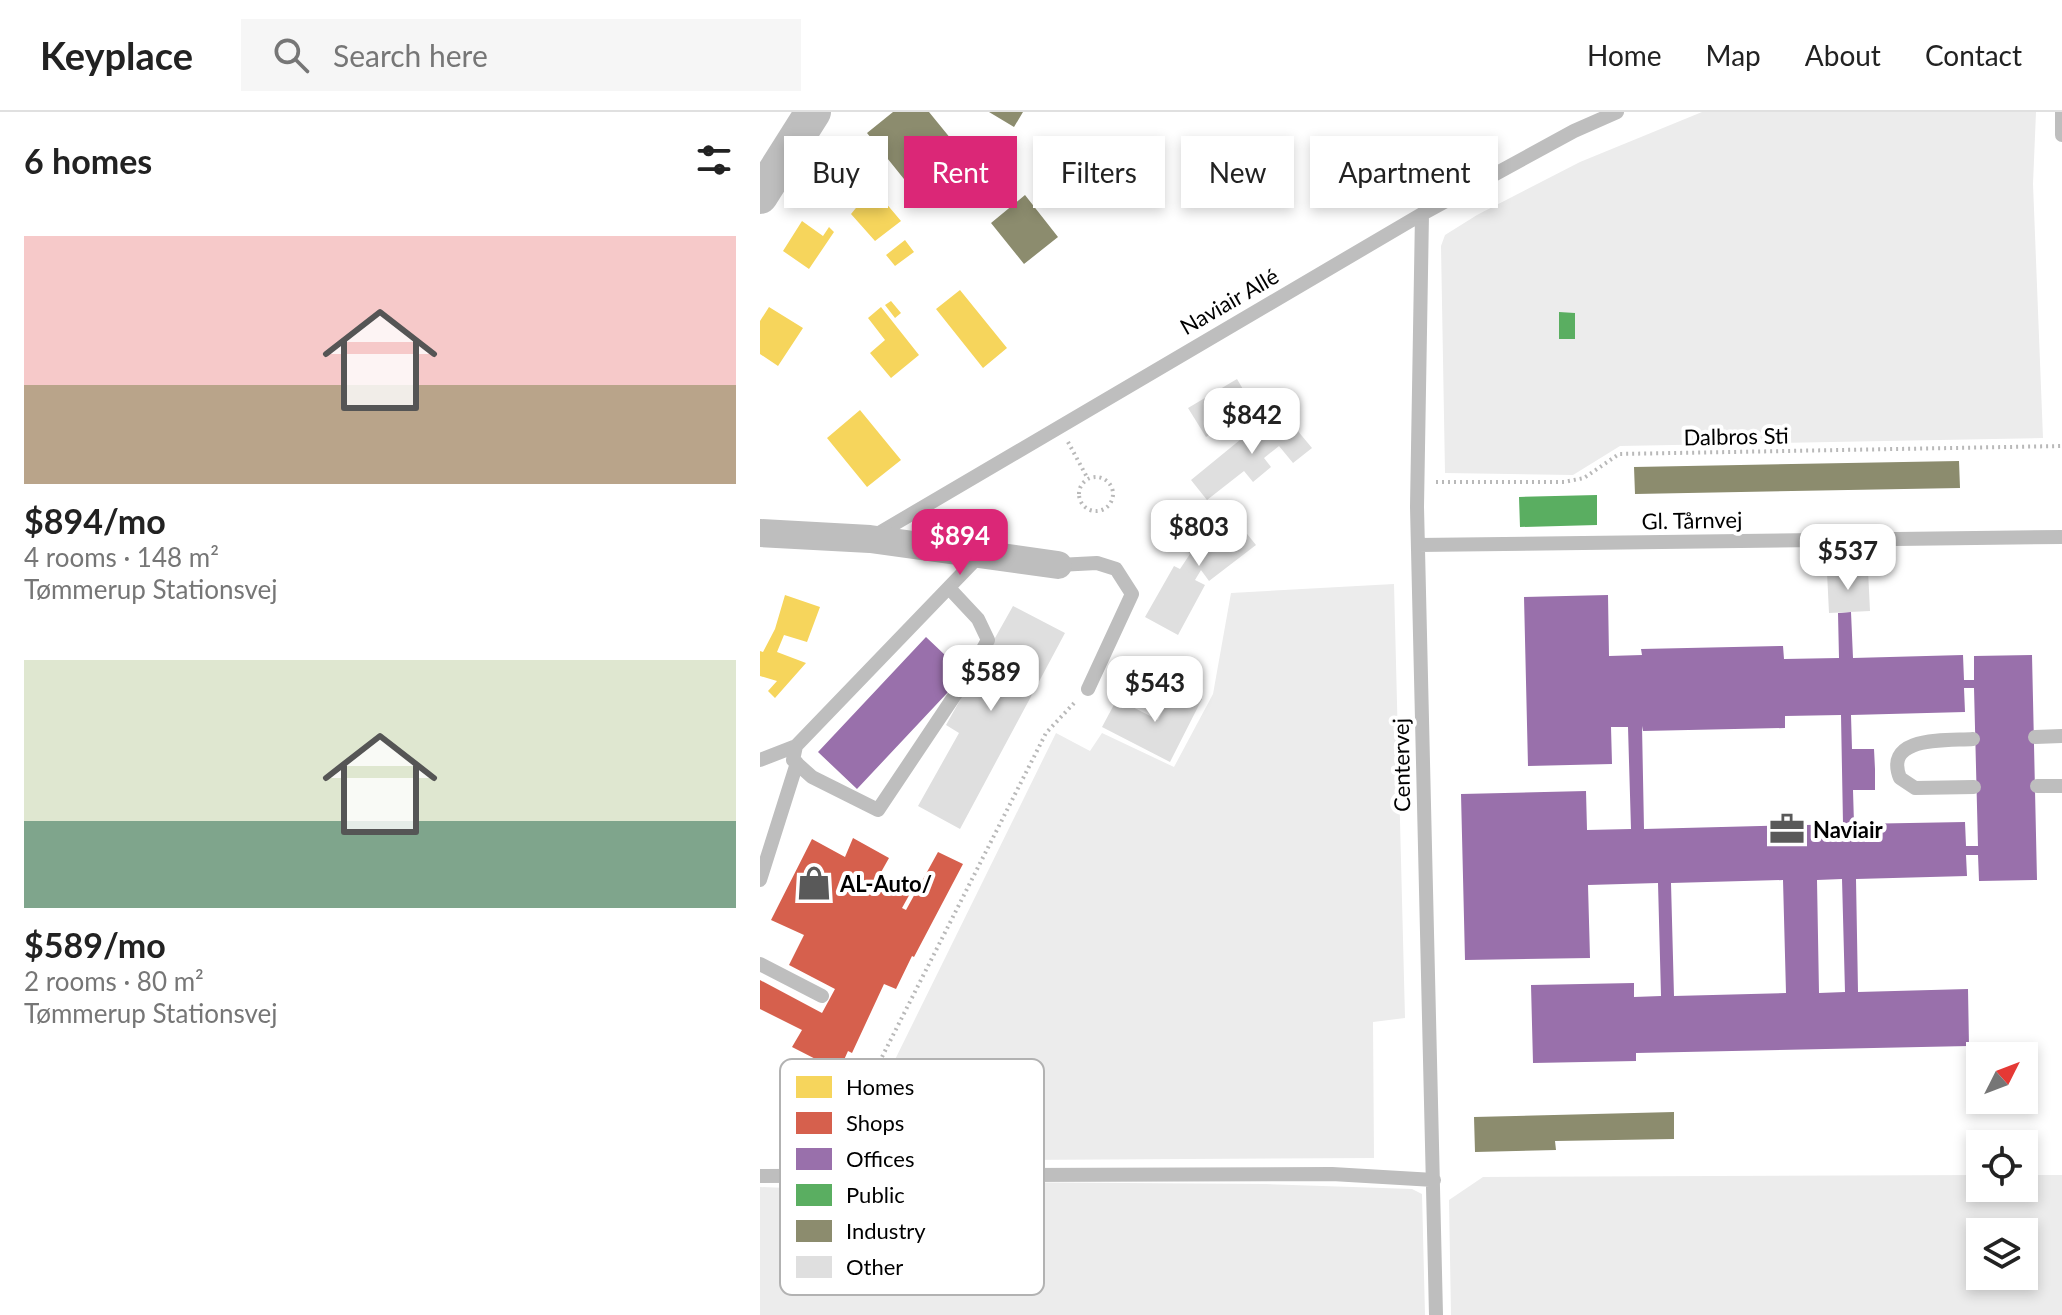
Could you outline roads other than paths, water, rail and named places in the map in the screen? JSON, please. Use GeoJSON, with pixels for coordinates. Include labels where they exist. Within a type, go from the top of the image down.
{"type":"FeatureCollection","features":[{"type":"Feature","properties":{"kind":"street"},"geometry":{"type":"LineString","coordinates":[[760,196],[813,112]]}},
{"type":"Feature","properties":{"kind":"street"},"geometry":{"type":"LineString","coordinates":[[760,533],[870,539],[1058,565]]}},
{"type":"Feature","properties":{"kind":"lane","name":"Naviair Allé"},"geometry":{"type":"LineString","coordinates":[[870,539],[1422,214],[1574,131],[1617,112]]}},
{"type":"Feature","properties":{"kind":"lane"},"geometry":{"type":"LineString","coordinates":[[2062,112],[2062,135]]}},
{"type":"Feature","properties":{"kind":"lane","name":"Centervej"},"geometry":{"type":"LineString","coordinates":[[1422,214],[1418,545],[1436,1315]]}},
{"type":"Feature","properties":{"kind":"lane","name":"Gl. Tårnvej"},"geometry":{"type":"LineString","coordinates":[[1418,545],[2062,537]]}},
{"type":"Feature","properties":{"kind":"lane"},"geometry":{"type":"LineString","coordinates":[[760,760],[796,746],[982,554]]}},
{"type":"Feature","properties":{"kind":"lane"},"geometry":{"type":"LineString","coordinates":[[1058,565],[1097,563],[1116,569],[1132,594],[1088,689]]}},
{"type":"Feature","properties":{"kind":"lane"},"geometry":{"type":"LineString","coordinates":[[796,746],[793,760],[812,777],[878,810],[969,674],[988,640],[978,619],[949,588]]}},
{"type":"Feature","properties":{"kind":"lane"},"geometry":{"type":"LineString","coordinates":[[2035,737],[2062,736]]}},
{"type":"Feature","properties":{"kind":"lane"},"geometry":{"type":"LineString","coordinates":[[1973,739],[1914,744],[1902,751],[1897,763],[1900,778],[1909,786],[1974,787]]}},
{"type":"Feature","properties":{"kind":"lane"},"geometry":{"type":"LineString","coordinates":[[760,880],[797,763]]}},
{"type":"Feature","properties":{"kind":"lane"},"geometry":{"type":"LineString","coordinates":[[2037,786],[2062,786]]}},
{"type":"Feature","properties":{"kind":"lane"},"geometry":{"type":"LineString","coordinates":[[760,964],[822,996]]}},
{"type":"Feature","properties":{"kind":"lane"},"geometry":{"type":"LineString","coordinates":[[1044,1175],[1332,1174],[1434,1180]]}},
{"type":"Feature","properties":{"kind":"lane"},"geometry":{"type":"LineString","coordinates":[[760,1176],[780,1176]]}},
{"type":"Feature","properties":{"kind":"place","name":"Naviair"},"geometry":{"type":"Point","coordinates":[1787,829]}},
{"type":"Feature","properties":{"kind":"place","name":"AL-Auto/"},"geometry":{"type":"Point","coordinates":[814,883]}}]}
